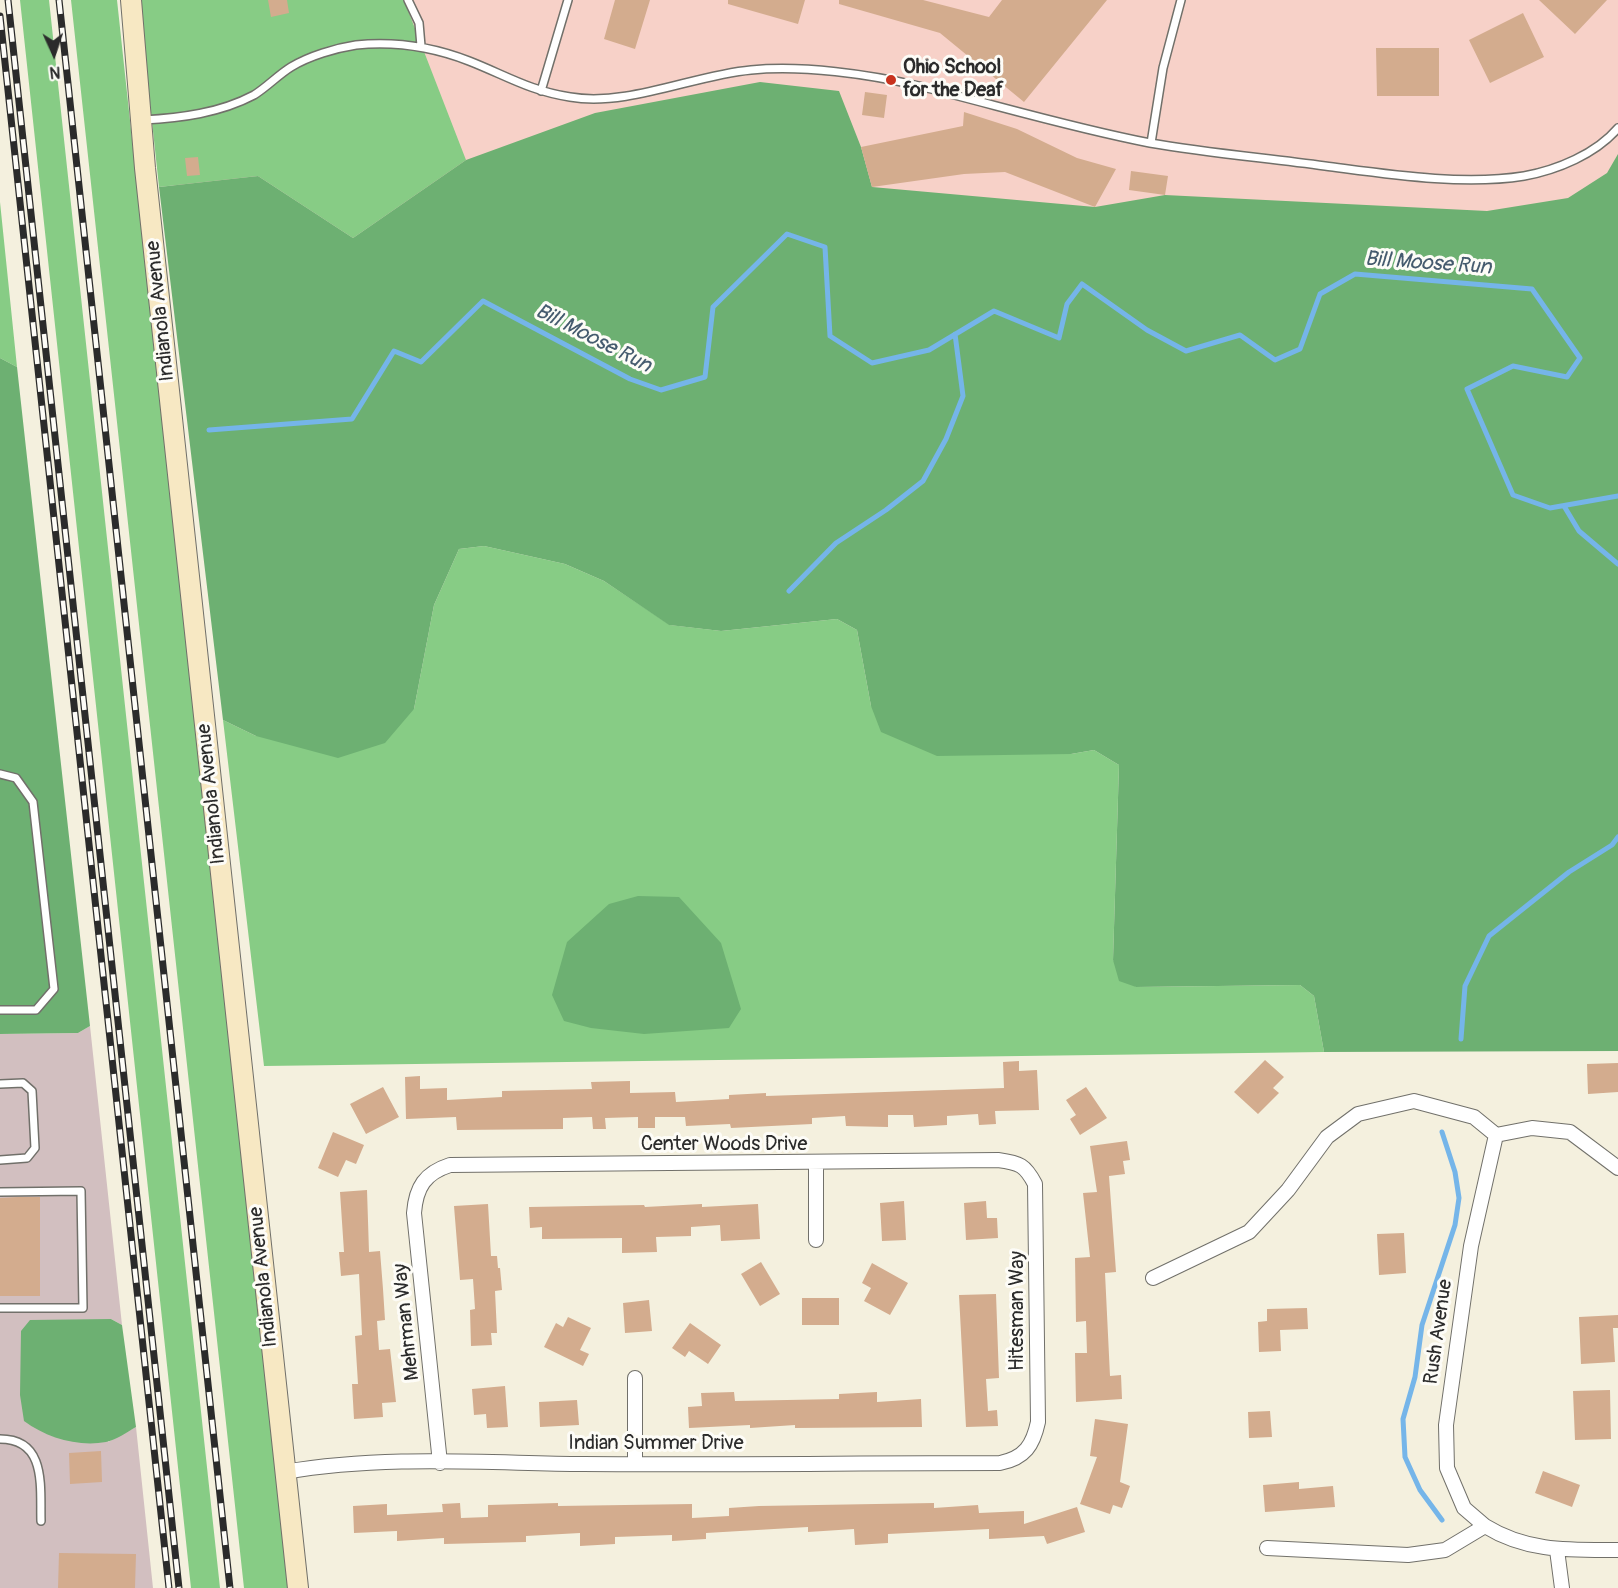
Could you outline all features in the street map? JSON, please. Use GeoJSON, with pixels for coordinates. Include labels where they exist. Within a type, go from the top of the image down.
{"type":"FeatureCollection","features":[{"type":"Feature","properties":{"kind":"main road","name":"Indianola Avenue"},"geometry":{"type":"LineString","coordinates":[[131,0],[141,121],[298,1588]]}},
{"type":"Feature","properties":{"kind":"street"},"geometry":{"type":"LineString","coordinates":[[1153,1278],[1249,1232],[1288,1190],[1327,1137],[1358,1114],[1414,1101],[1474,1117],[1496,1135],[1532,1128],[1570,1131],[1618,1168]]}},
{"type":"Feature","properties":{"kind":"street","name":"Rush Avenue"},"geometry":{"type":"LineString","coordinates":[[1496,1135],[1471,1246],[1446,1425],[1447,1468],[1464,1508],[1485,1526],[1506,1539],[1557,1550],[1618,1550]]}},
{"type":"Feature","properties":{"kind":"street","name":"Center Woods Drive"},"geometry":{"type":"LineString","coordinates":[[423,1180],[435,1170],[450,1165],[816,1164],[998,1160],[1013,1162],[1027,1168]]}},
{"type":"Feature","properties":{"kind":"street"},"geometry":{"type":"LineString","coordinates":[[816,1164],[816,1240]]}},
{"type":"Feature","properties":{"kind":"street","name":"Hitesman Way"},"geometry":{"type":"LineString","coordinates":[[1026,1453],[1034,1438],[1038,1422],[1037,1202],[1035,1184],[1027,1168]]}},
{"type":"Feature","properties":{"kind":"street","name":"Mehrman Way"},"geometry":{"type":"LineString","coordinates":[[423,1180],[416,1196],[414,1213],[440,1462]]}},
{"type":"Feature","properties":{"kind":"street"},"geometry":{"type":"LineString","coordinates":[[635,1378],[636,1464]]}},
{"type":"Feature","properties":{"kind":"street","name":"Indian Summer Drive"},"geometry":{"type":"LineString","coordinates":[[285,1472],[407,1460],[636,1464],[1000,1463],[1014,1460],[1026,1453]]}},
{"type":"Feature","properties":{"kind":"street"},"geometry":{"type":"LineString","coordinates":[[1267,1548],[1408,1555],[1445,1550],[1485,1526]]}},
{"type":"Feature","properties":{"kind":"street"},"geometry":{"type":"LineString","coordinates":[[1557,1550],[1562,1588]]}},
{"type":"Feature","properties":{"kind":"lane"},"geometry":{"type":"LineString","coordinates":[[408,0],[419,23],[421,46]]}},
{"type":"Feature","properties":{"kind":"lane"},"geometry":{"type":"LineString","coordinates":[[541,91],[568,0]]}},
{"type":"Feature","properties":{"kind":"lane"},"geometry":{"type":"LineString","coordinates":[[1151,143],[1163,68],[1181,0]]}},
{"type":"Feature","properties":{"kind":"lane"},"geometry":{"type":"LineString","coordinates":[[141,121],[190,117],[254,95],[294,65],[343,49],[391,44],[421,46],[470,61],[515,83],[575,98],[626,96],[750,70],[812,71],[864,76],[917,86],[998,108],[1151,143],[1368,172],[1495,179],[1525,176],[1575,159],[1598,145],[1618,128]]}},
{"type":"Feature","properties":{"kind":"lane"},"geometry":{"type":"LineString","coordinates":[[0,774],[16,778],[33,802],[54,989],[36,1010],[0,1010]]}},
{"type":"Feature","properties":{"kind":"lane"},"geometry":{"type":"LineString","coordinates":[[0,1084],[23,1083],[33,1092],[35,1148],[27,1158],[0,1160]]}},
{"type":"Feature","properties":{"kind":"lane"},"geometry":{"type":"LineString","coordinates":[[0,1192],[81,1191],[83,1308],[0,1308]]}},
{"type":"Feature","properties":{"kind":"lane"},"geometry":{"type":"LineString","coordinates":[[0,1439],[25,1445],[37,1459],[41,1521]]}},
{"type":"Feature","properties":{"kind":"shaded area","name":"Ohio School for the Deaf"},"geometry":{"type":"Polygon","coordinates":[[[156,0],[1618,0],[1618,233],[1125,237],[467,160],[353,238],[258,176],[174,188],[156,0]]]}},
{"type":"Feature","properties":{"kind":"shaded area"},"geometry":{"type":"Polygon","coordinates":[[[90,1026],[122,1325],[111,1319],[108,1442],[136,1427],[153,1588],[0,1588],[0,1034],[78,1033],[90,1026]]]}},
{"type":"Feature","properties":{"kind":"green space"},"geometry":{"type":"Polygon","coordinates":[[[20,0],[49,0],[220,1588],[191,1588],[20,0]]]}},
{"type":"Feature","properties":{"kind":"green space"},"geometry":{"type":"Polygon","coordinates":[[[71,0],[117,0],[288,1588],[244,1588],[71,0]]]}},
{"type":"Feature","properties":{"kind":"green space"},"geometry":{"type":"Polygon","coordinates":[[[139,0],[404,0],[466,160],[353,238],[258,176],[159,187],[139,0]]]}},
{"type":"Feature","properties":{"kind":"green space"},"geometry":{"type":"Polygon","coordinates":[[[760,82],[839,91],[861,147],[872,187],[1095,207],[1165,195],[1487,211],[1568,198],[1607,173],[1618,154],[1618,1051],[1324,1052],[1314,996],[1300,985],[1136,987],[1119,981],[1113,960],[1119,765],[1094,750],[1071,754],[937,756],[881,732],[871,706],[857,630],[837,619],[721,631],[669,625],[604,581],[565,564],[484,546],[459,549],[434,605],[414,709],[385,743],[338,758],[256,736],[223,720],[159,187],[258,176],[353,238],[466,160],[595,113],[760,82]]]}},
{"type":"Feature","properties":{"kind":"green space"},"geometry":{"type":"Polygon","coordinates":[[[0,202],[17,367],[0,358],[0,202]]]}},
{"type":"Feature","properties":{"kind":"green space"},"geometry":{"type":"Polygon","coordinates":[[[0,358],[17,367],[90,1026],[78,1033],[0,1034],[0,358]]]}},
{"type":"Feature","properties":{"kind":"green space"},"geometry":{"type":"Polygon","coordinates":[[[484,546],[565,564],[604,581],[670,625],[721,631],[837,619],[857,630],[871,706],[1071,754],[1094,750],[1119,765],[1113,960],[1136,987],[1300,985],[1314,996],[1324,1052],[264,1066],[223,720],[256,736],[414,709],[434,605],[459,549],[484,546]]]}},
{"type":"Feature","properties":{"kind":"green space"},"geometry":{"type":"Polygon","coordinates":[[[638,896],[679,897],[721,943],[741,1009],[729,1028],[644,1034],[591,1028],[564,1021],[552,995],[567,942],[609,904],[638,896]]]}},
{"type":"Feature","properties":{"kind":"green space"},"geometry":{"type":"Polygon","coordinates":[[[111,1319],[122,1325],[136,1427],[110,1441],[85,1443],[63,1440],[24,1421],[20,1395],[21,1331],[30,1320],[111,1319]]]}},
{"type":"Feature","properties":{"kind":"building"},"geometry":{"type":"Polygon","coordinates":[[[268,0],[287,0],[289,13],[271,17],[268,0]]]}},
{"type":"Feature","properties":{"kind":"building"},"geometry":{"type":"Polygon","coordinates":[[[615,0],[650,0],[635,49],[604,39],[615,0]]]}},
{"type":"Feature","properties":{"kind":"building"},"geometry":{"type":"Polygon","coordinates":[[[728,0],[805,0],[798,24],[728,4],[728,0]]]}},
{"type":"Feature","properties":{"kind":"building","name":"Ohio School for the Deaf"},"geometry":{"type":"Polygon","coordinates":[[[839,0],[923,0],[989,17],[1002,0],[1107,0],[1024,102],[940,33],[839,4],[839,0]]]}},
{"type":"Feature","properties":{"kind":"building"},"geometry":{"type":"Polygon","coordinates":[[[1539,0],[1607,0],[1575,34],[1539,0]]]}},
{"type":"Feature","properties":{"kind":"building"},"geometry":{"type":"Polygon","coordinates":[[[1523,13],[1544,57],[1490,83],[1469,40],[1523,13]]]}},
{"type":"Feature","properties":{"kind":"building"},"geometry":{"type":"Polygon","coordinates":[[[1376,48],[1439,48],[1439,96],[1377,96],[1376,48]]]}},
{"type":"Feature","properties":{"kind":"building"},"geometry":{"type":"Polygon","coordinates":[[[865,92],[887,95],[884,118],[862,115],[865,92]]]}},
{"type":"Feature","properties":{"kind":"building"},"geometry":{"type":"Polygon","coordinates":[[[964,112],[1017,129],[1077,158],[1116,169],[1095,207],[1005,172],[964,174],[872,187],[861,147],[963,126],[964,112]]]}},
{"type":"Feature","properties":{"kind":"building"},"geometry":{"type":"Polygon","coordinates":[[[198,157],[200,175],[187,176],[185,158],[198,157]]]}},
{"type":"Feature","properties":{"kind":"building"},"geometry":{"type":"Polygon","coordinates":[[[1131,171],[1168,176],[1165,195],[1129,190],[1131,171]]]}},
{"type":"Feature","properties":{"kind":"building"},"geometry":{"type":"Polygon","coordinates":[[[1265,1060],[1284,1077],[1273,1088],[1279,1093],[1258,1114],[1234,1092],[1265,1060]]]}},
{"type":"Feature","properties":{"kind":"building"},"geometry":{"type":"Polygon","coordinates":[[[1019,1061],[1019,1071],[1037,1070],[1039,1110],[995,1111],[996,1124],[979,1125],[978,1114],[947,1116],[947,1125],[914,1127],[913,1115],[888,1115],[888,1127],[846,1126],[845,1116],[812,1118],[812,1124],[731,1128],[730,1124],[686,1126],[685,1117],[655,1117],[655,1128],[638,1128],[638,1117],[605,1118],[606,1129],[593,1129],[592,1117],[563,1118],[563,1129],[457,1130],[456,1117],[406,1119],[405,1077],[420,1076],[420,1089],[447,1088],[447,1100],[502,1097],[502,1091],[592,1089],[591,1082],[630,1081],[630,1093],[675,1092],[676,1102],[729,1099],[729,1095],[766,1093],[766,1096],[1004,1088],[1003,1062],[1019,1061]]]}},
{"type":"Feature","properties":{"kind":"building"},"geometry":{"type":"Polygon","coordinates":[[[1618,1063],[1618,1092],[1588,1094],[1587,1064],[1618,1063]]]}},
{"type":"Feature","properties":{"kind":"building"},"geometry":{"type":"Polygon","coordinates":[[[383,1087],[399,1117],[366,1134],[350,1104],[383,1087]]]}},
{"type":"Feature","properties":{"kind":"building"},"geometry":{"type":"Polygon","coordinates":[[[1086,1087],[1107,1118],[1080,1135],[1070,1119],[1076,1115],[1066,1100],[1086,1087]]]}},
{"type":"Feature","properties":{"kind":"building"},"geometry":{"type":"Polygon","coordinates":[[[333,1132],[364,1145],[356,1164],[346,1160],[338,1177],[318,1168],[333,1132]]]}},
{"type":"Feature","properties":{"kind":"building"},"geometry":{"type":"Polygon","coordinates":[[[1127,1141],[1130,1160],[1123,1161],[1125,1174],[1109,1176],[1116,1272],[1105,1273],[1110,1376],[1121,1375],[1122,1399],[1076,1402],[1075,1353],[1087,1353],[1086,1321],[1076,1322],[1075,1258],[1090,1257],[1083,1193],[1097,1192],[1090,1146],[1127,1141]]]}},
{"type":"Feature","properties":{"kind":"building"},"geometry":{"type":"Polygon","coordinates":[[[367,1190],[369,1252],[380,1251],[383,1289],[385,1320],[377,1321],[379,1350],[390,1349],[396,1402],[382,1403],[383,1417],[354,1419],[352,1384],[358,1384],[355,1336],[362,1335],[359,1274],[341,1276],[339,1252],[344,1252],[340,1192],[367,1190]]]}},
{"type":"Feature","properties":{"kind":"building"},"geometry":{"type":"Polygon","coordinates":[[[40,1197],[40,1296],[0,1296],[0,1198],[40,1197]]]}},
{"type":"Feature","properties":{"kind":"building"},"geometry":{"type":"Polygon","coordinates":[[[904,1201],[906,1240],[882,1241],[880,1203],[904,1201]]]}},
{"type":"Feature","properties":{"kind":"building"},"geometry":{"type":"Polygon","coordinates":[[[986,1201],[987,1218],[997,1218],[998,1238],[966,1240],[964,1203],[986,1201]]]}},
{"type":"Feature","properties":{"kind":"building"},"geometry":{"type":"Polygon","coordinates":[[[488,1204],[491,1256],[497,1256],[502,1290],[495,1291],[497,1333],[491,1333],[492,1345],[471,1346],[470,1310],[475,1309],[473,1279],[460,1280],[454,1206],[488,1204]]]}},
{"type":"Feature","properties":{"kind":"building"},"geometry":{"type":"Polygon","coordinates":[[[702,1204],[702,1207],[758,1204],[760,1239],[721,1241],[720,1225],[691,1227],[691,1236],[656,1237],[657,1252],[622,1253],[622,1238],[542,1239],[542,1227],[530,1228],[529,1207],[644,1205],[645,1207],[702,1204]]]}},
{"type":"Feature","properties":{"kind":"building"},"geometry":{"type":"Polygon","coordinates":[[[1404,1233],[1406,1273],[1379,1275],[1377,1234],[1404,1233]]]}},
{"type":"Feature","properties":{"kind":"building"},"geometry":{"type":"Polygon","coordinates":[[[761,1262],[780,1294],[760,1306],[741,1274],[761,1262]]]}},
{"type":"Feature","properties":{"kind":"building"},"geometry":{"type":"Polygon","coordinates":[[[872,1263],[908,1283],[890,1315],[864,1301],[871,1288],[862,1283],[872,1263]]]}},
{"type":"Feature","properties":{"kind":"building"},"geometry":{"type":"Polygon","coordinates":[[[996,1294],[999,1378],[986,1379],[988,1411],[997,1410],[998,1426],[966,1427],[959,1295],[996,1294]]]}},
{"type":"Feature","properties":{"kind":"building"},"geometry":{"type":"Polygon","coordinates":[[[802,1298],[839,1298],[839,1325],[802,1325],[802,1298]]]}},
{"type":"Feature","properties":{"kind":"building"},"geometry":{"type":"Polygon","coordinates":[[[649,1300],[652,1331],[625,1333],[623,1303],[649,1300]]]}},
{"type":"Feature","properties":{"kind":"building"},"geometry":{"type":"Polygon","coordinates":[[[1307,1308],[1308,1329],[1280,1330],[1281,1351],[1259,1352],[1258,1322],[1267,1321],[1267,1309],[1307,1308]]]}},
{"type":"Feature","properties":{"kind":"building"},"geometry":{"type":"Polygon","coordinates":[[[1618,1315],[1618,1328],[1613,1328],[1615,1362],[1581,1364],[1579,1317],[1618,1315]]]}},
{"type":"Feature","properties":{"kind":"building"},"geometry":{"type":"Polygon","coordinates":[[[568,1317],[591,1328],[580,1350],[589,1354],[583,1366],[544,1347],[556,1323],[563,1327],[568,1317]]]}},
{"type":"Feature","properties":{"kind":"building"},"geometry":{"type":"Polygon","coordinates":[[[690,1323],[721,1345],[708,1364],[689,1351],[685,1357],[672,1348],[690,1323]]]}},
{"type":"Feature","properties":{"kind":"building"},"geometry":{"type":"Polygon","coordinates":[[[505,1386],[508,1427],[487,1428],[486,1414],[474,1415],[472,1389],[505,1386]]]}},
{"type":"Feature","properties":{"kind":"building"},"geometry":{"type":"Polygon","coordinates":[[[1610,1390],[1611,1439],[1575,1440],[1573,1391],[1610,1390]]]}},
{"type":"Feature","properties":{"kind":"building"},"geometry":{"type":"Polygon","coordinates":[[[734,1392],[735,1401],[839,1399],[839,1394],[877,1392],[877,1402],[921,1399],[922,1427],[795,1428],[795,1425],[750,1428],[750,1425],[689,1428],[688,1407],[702,1406],[701,1393],[734,1392]]]}},
{"type":"Feature","properties":{"kind":"building"},"geometry":{"type":"Polygon","coordinates":[[[577,1400],[579,1425],[540,1427],[539,1402],[577,1400]]]}},
{"type":"Feature","properties":{"kind":"building"},"geometry":{"type":"Polygon","coordinates":[[[1270,1411],[1272,1437],[1249,1438],[1248,1412],[1270,1411]]]}},
{"type":"Feature","properties":{"kind":"building"},"geometry":{"type":"Polygon","coordinates":[[[1095,1419],[1128,1424],[1120,1482],[1130,1486],[1122,1508],[1113,1505],[1110,1514],[1080,1504],[1097,1457],[1090,1456],[1095,1419]]]}},
{"type":"Feature","properties":{"kind":"building"},"geometry":{"type":"Polygon","coordinates":[[[101,1451],[102,1482],[70,1484],[69,1453],[101,1451]]]}},
{"type":"Feature","properties":{"kind":"building"},"geometry":{"type":"Polygon","coordinates":[[[1543,1471],[1580,1485],[1572,1507],[1535,1493],[1543,1471]]]}},
{"type":"Feature","properties":{"kind":"building"},"geometry":{"type":"Polygon","coordinates":[[[1299,1482],[1299,1489],[1333,1486],[1335,1507],[1265,1512],[1263,1485],[1299,1482]]]}},
{"type":"Feature","properties":{"kind":"building"},"geometry":{"type":"Polygon","coordinates":[[[460,1503],[461,1518],[488,1517],[488,1505],[558,1503],[558,1506],[692,1504],[692,1518],[729,1516],[729,1508],[759,1506],[934,1503],[934,1508],[978,1505],[979,1513],[1024,1511],[1024,1524],[1077,1507],[1085,1532],[1047,1544],[1044,1536],[989,1539],[989,1529],[888,1534],[888,1543],[855,1545],[854,1529],[808,1532],[808,1527],[706,1533],[706,1539],[672,1541],[672,1535],[615,1537],[615,1544],[580,1546],[580,1533],[526,1536],[526,1542],[444,1544],[444,1538],[397,1541],[397,1531],[354,1533],[353,1506],[387,1504],[387,1515],[443,1512],[442,1504],[460,1503]]]}},
{"type":"Feature","properties":{"kind":"building"},"geometry":{"type":"Polygon","coordinates":[[[59,1553],[136,1554],[135,1588],[58,1588],[59,1553]]]}},
{"type":"Feature","properties":{"kind":"waterway","name":"Bill Moose Run"},"geometry":{"type":"LineString","coordinates":[[209,430],[352,419],[394,351],[421,362],[483,301],[630,379],[661,390],[705,377],[713,307],[787,234],[825,247],[830,336],[872,363],[929,350],[994,311],[1059,338],[1067,304],[1082,284],[1147,330],[1186,351],[1240,335],[1275,360],[1300,349],[1320,294],[1355,274],[1532,289],[1580,358],[1567,377],[1513,366],[1467,389],[1513,495],[1550,508],[1618,496]]}},
{"type":"Feature","properties":{"kind":"waterway"},"geometry":{"type":"LineString","coordinates":[[789,591],[836,543],[886,510],[923,481],[946,439],[963,396],[955,334]]}},
{"type":"Feature","properties":{"kind":"waterway"},"geometry":{"type":"LineString","coordinates":[[1564,506],[1579,531],[1618,564]]}},
{"type":"Feature","properties":{"kind":"waterway"},"geometry":{"type":"LineString","coordinates":[[1461,1039],[1465,986],[1489,936],[1569,872],[1612,845],[1618,837]]}},
{"type":"Feature","properties":{"kind":"waterway"},"geometry":{"type":"LineString","coordinates":[[1442,1132],[1455,1172],[1459,1198],[1455,1225],[1422,1325],[1415,1377],[1403,1419],[1405,1457],[1420,1490],[1442,1520]]}},
{"type":"Feature","properties":{"kind":"railway"},"geometry":{"type":"LineString","coordinates":[[8,0],[179,1588]]}},
{"type":"Feature","properties":{"kind":"railway"},"geometry":{"type":"LineString","coordinates":[[59,0],[230,1588]]}},
{"type":"Feature","properties":{"kind":"railway"},"geometry":{"type":"LineString","coordinates":[[0,16],[169,1588]]}},
{"type":"Feature","properties":{"kind":"place","name":"Ohio School for the Deaf"},"geometry":{"type":"Point","coordinates":[891,80]}}]}
